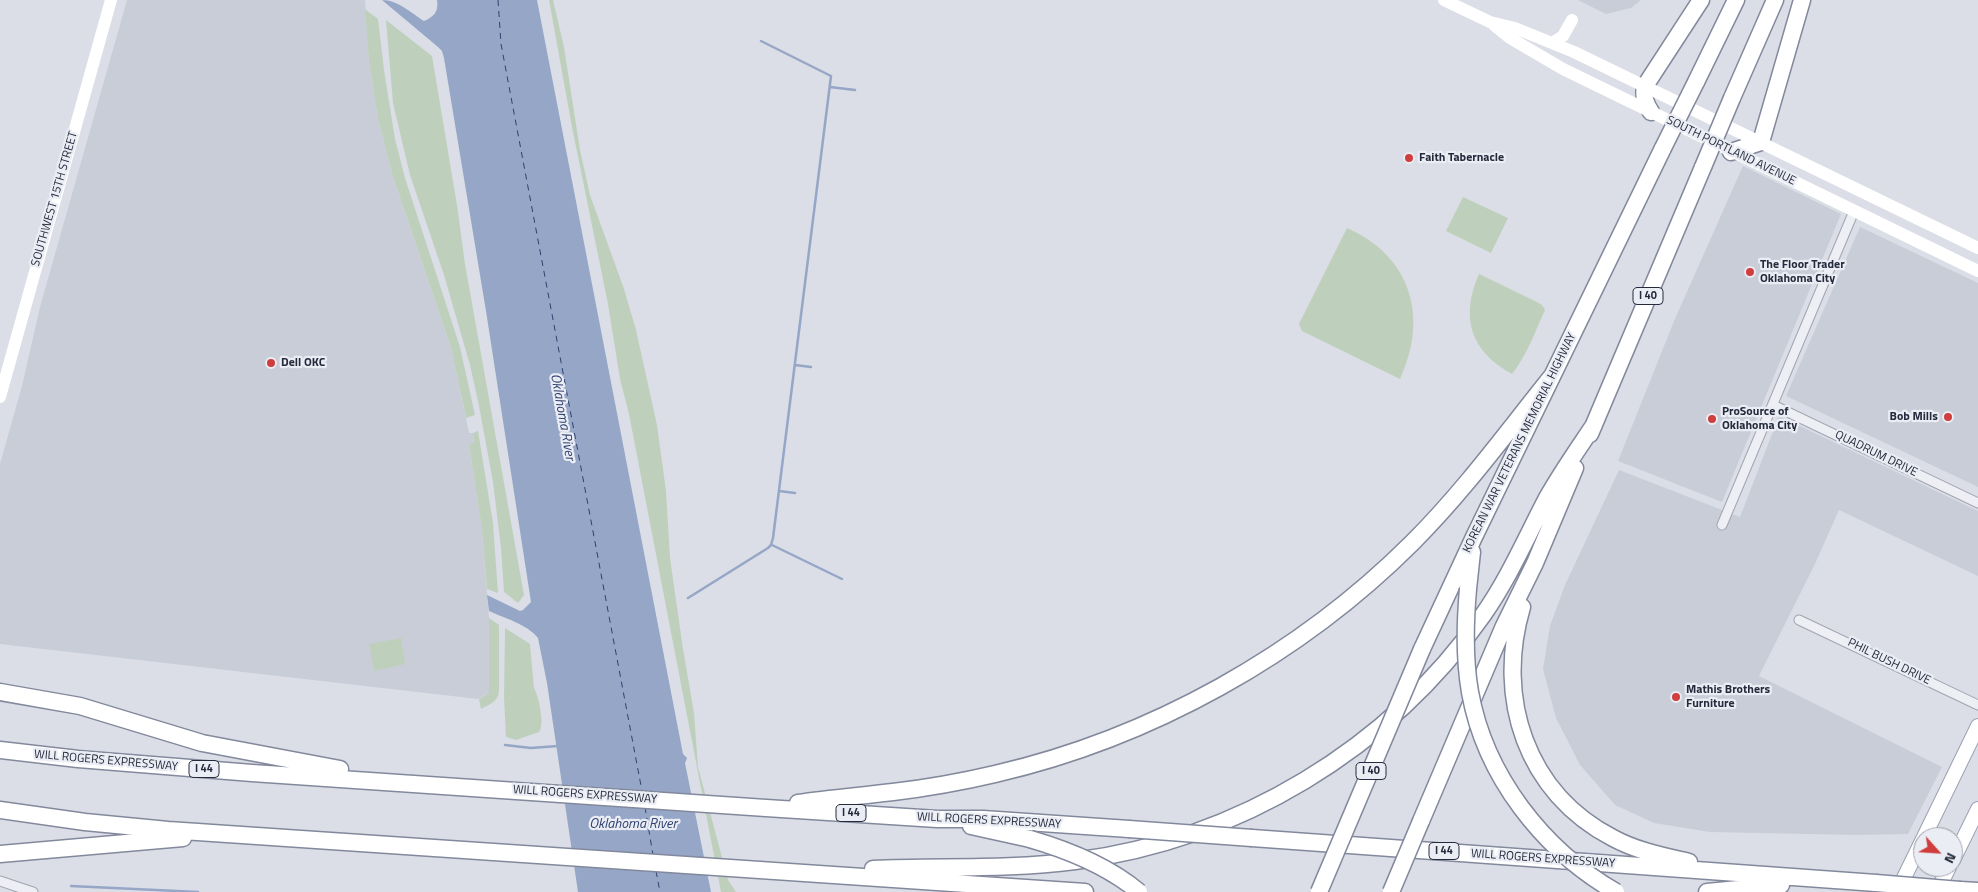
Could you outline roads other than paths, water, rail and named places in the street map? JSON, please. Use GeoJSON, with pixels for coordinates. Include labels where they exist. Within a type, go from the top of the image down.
{"type":"FeatureCollection","features":[{"type":"Feature","properties":{"kind":"highway"},"geometry":{"type":"LineString","coordinates":[[1651,112],[1646,104],[1645,86],[1701,0]]}},
{"type":"Feature","properties":{"kind":"highway","name":"KOREAN WAR VETERANS MEMORIAL HIGHWAY"},"geometry":{"type":"LineString","coordinates":[[1320,892],[1422,649],[1474,537],[1736,0]]}},
{"type":"Feature","properties":{"kind":"highway","name":"I 40"},"geometry":{"type":"LineString","coordinates":[[1391,892],[1504,626],[1535,563],[1775,0]]}},
{"type":"Feature","properties":{"kind":"highway"},"geometry":{"type":"LineString","coordinates":[[1731,152],[1761,142],[1802,0]]}},
{"type":"Feature","properties":{"kind":"highway"},"geometry":{"type":"LineString","coordinates":[[766,808],[835,797],[918,789],[970,780],[1023,767],[1122,733],[1166,714],[1226,683],[1256,666],[1322,621],[1398,557],[1466,485],[1552,376]]}},
{"type":"Feature","properties":{"kind":"highway"},"geometry":{"type":"LineString","coordinates":[[800,872],[926,866],[1016,866],[1085,860],[1138,849],[1175,838],[1223,822],[1274,798],[1334,762],[1370,735],[1407,704],[1458,649],[1504,583],[1547,498],[1594,425]]}},
{"type":"Feature","properties":{"kind":"highway"},"geometry":{"type":"LineString","coordinates":[[1474,537],[1465,626],[1470,692],[1477,718],[1495,764],[1506,786],[1548,840],[1583,871],[1616,892]]}},
{"type":"Feature","properties":{"kind":"highway"},"geometry":{"type":"LineString","coordinates":[[1535,563],[1515,631],[1512,652],[1512,686],[1521,731],[1531,755],[1548,782],[1560,798],[1584,820],[1601,832],[1625,844],[1735,874]]}},
{"type":"Feature","properties":{"kind":"highway"},"geometry":{"type":"LineString","coordinates":[[0,692],[80,706],[181,737],[229,748],[409,782]]}},
{"type":"Feature","properties":{"kind":"highway","name":"WILL ROGERS EXPRESSWAY"},"geometry":{"type":"LineString","coordinates":[[0,750],[120,763],[766,808],[937,819],[983,819],[1129,829],[1978,891]]}},
{"type":"Feature","properties":{"kind":"highway"},"geometry":{"type":"LineString","coordinates":[[0,810],[116,826],[1085,892]]}},
{"type":"Feature","properties":{"kind":"highway"},"geometry":{"type":"LineString","coordinates":[[937,819],[1030,839],[1080,856],[1110,872],[1139,892]]}},
{"type":"Feature","properties":{"kind":"highway"},"geometry":{"type":"LineString","coordinates":[[0,854],[165,840],[222,833]]}},
{"type":"Feature","properties":{"kind":"highway"},"geometry":{"type":"LineString","coordinates":[[885,879],[948,892]]}},
{"type":"Feature","properties":{"kind":"highway"},"geometry":{"type":"LineString","coordinates":[[1707,892],[1826,881]]}},
{"type":"Feature","properties":{"kind":"main road","name":"SOUTHWEST 15TH STREET"},"geometry":{"type":"LineString","coordinates":[[0,397],[111,0]]}},
{"type":"Feature","properties":{"kind":"main road","name":"SOUTH PORTLAND AVENUE"},"geometry":{"type":"LineString","coordinates":[[1444,0],[1490,22],[1515,28],[1574,52],[1978,248]]}},
{"type":"Feature","properties":{"kind":"main road","name":"SOUTH PORTLAND AVENUE"},"geometry":{"type":"LineString","coordinates":[[1490,22],[1510,38],[1537,55],[1731,152],[1974,269]]}},
{"type":"Feature","properties":{"kind":"main road"},"geometry":{"type":"LineString","coordinates":[[1552,43],[1563,36],[1576,22],[1573,37],[1574,52]]}},
{"type":"Feature","properties":{"kind":"main road"},"geometry":{"type":"LineString","coordinates":[[1854,211],[1862,192]]}},
{"type":"Feature","properties":{"kind":"main road"},"geometry":{"type":"LineString","coordinates":[[1974,269],[1978,248]]}},
{"type":"Feature","properties":{"kind":"main road"},"geometry":{"type":"LineString","coordinates":[[1928,827],[1978,726]]}},
{"type":"Feature","properties":{"kind":"main road"},"geometry":{"type":"LineString","coordinates":[[1963,840],[1978,809]]}},
{"type":"Feature","properties":{"kind":"main road"},"geometry":{"type":"LineString","coordinates":[[1897,892],[1913,859]]}},
{"type":"Feature","properties":{"kind":"main road"},"geometry":{"type":"LineString","coordinates":[[1937,892],[1945,877]]}},
{"type":"Feature","properties":{"kind":"street"},"geometry":{"type":"LineString","coordinates":[[1722,525],[1854,211]]}},
{"type":"Feature","properties":{"kind":"street","name":"QUADRUM DRIVE"},"geometry":{"type":"LineString","coordinates":[[1773,405],[1978,503]]}},
{"type":"Feature","properties":{"kind":"street","name":"PHIL BUSH DRIVE"},"geometry":{"type":"LineString","coordinates":[[1800,620],[1978,704]]}},
{"type":"Feature","properties":{"kind":"street"},"geometry":{"type":"LineString","coordinates":[[0,881],[34,892]]}},
{"type":"Feature","properties":{"kind":"water","name":"Oklahoma River"},"geometry":{"type":"Polygon","coordinates":[[[382,0],[399,5],[424,21],[431,18],[435,13],[437,0],[537,0],[683,754],[687,758],[685,763],[711,892],[578,892],[547,683],[538,638],[522,625],[489,611],[487,595],[520,611],[531,602],[486,311],[444,58],[442,51],[438,47],[382,0]]]}},
{"type":"Feature","properties":{"kind":"waterway"},"geometry":{"type":"LineString","coordinates":[[688,598],[768,548],[773,538],[831,76],[761,41]]}},
{"type":"Feature","properties":{"kind":"waterway"},"geometry":{"type":"LineString","coordinates":[[830,87],[855,90]]}},
{"type":"Feature","properties":{"kind":"waterway"},"geometry":{"type":"LineString","coordinates":[[795,365],[811,367]]}},
{"type":"Feature","properties":{"kind":"waterway"},"geometry":{"type":"LineString","coordinates":[[779,491],[795,493]]}},
{"type":"Feature","properties":{"kind":"waterway"},"geometry":{"type":"LineString","coordinates":[[772,545],[842,579]]}},
{"type":"Feature","properties":{"kind":"waterway"},"geometry":{"type":"LineString","coordinates":[[505,745],[531,748],[558,746]]}},
{"type":"Feature","properties":{"kind":"waterway"},"geometry":{"type":"LineString","coordinates":[[71,886],[198,892]]}},
{"type":"Feature","properties":{"kind":"place","name":"Faith Tabernacle"},"geometry":{"type":"Point","coordinates":[1409,158]}},
{"type":"Feature","properties":{"kind":"place","name":"The Floor Trader Oklahoma City"},"geometry":{"type":"Point","coordinates":[1750,272]}},
{"type":"Feature","properties":{"kind":"place","name":"Dell OKC"},"geometry":{"type":"Point","coordinates":[271,363]}},
{"type":"Feature","properties":{"kind":"place","name":"Bob Mills"},"geometry":{"type":"Point","coordinates":[1948,417]}},
{"type":"Feature","properties":{"kind":"place","name":"ProSource of Oklahoma City"},"geometry":{"type":"Point","coordinates":[1712,419]}},
{"type":"Feature","properties":{"kind":"place","name":"Mathis Brothers Furniture"},"geometry":{"type":"Point","coordinates":[1676,697]}}]}
